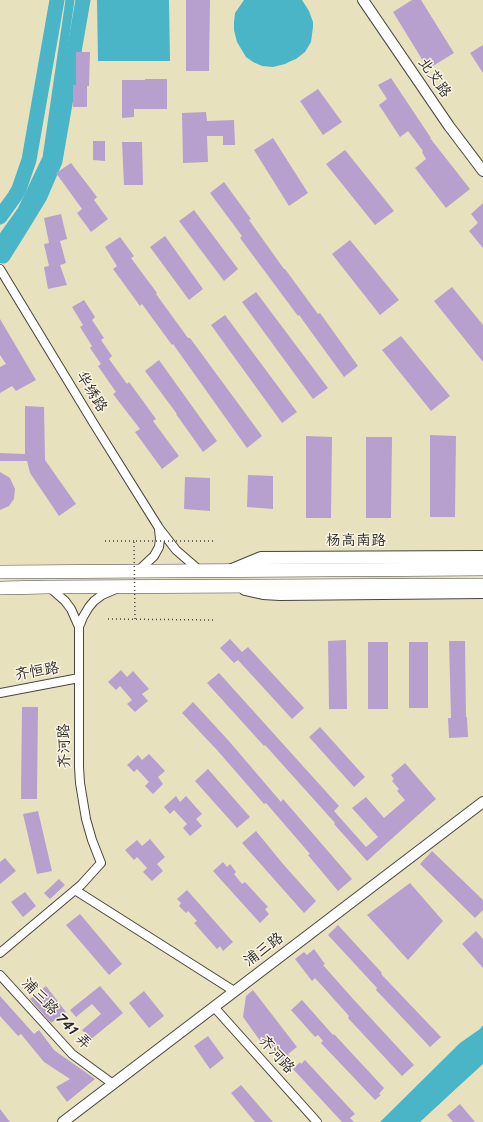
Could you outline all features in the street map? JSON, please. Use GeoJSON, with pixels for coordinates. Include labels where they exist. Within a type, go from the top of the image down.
{"type":"FeatureCollection","features":[{"type":"Feature","properties":{"kind":"highway","name":"杨高南路"},"geometry":{"type":"LineString","coordinates":[[0,572],[483,569]]}},
{"type":"Feature","properties":{"kind":"highway"},"geometry":{"type":"LineString","coordinates":[[0,588],[122,586],[483,585]]}},
{"type":"Feature","properties":{"kind":"main road","name":"杨高南路"},"geometry":{"type":"LineString","coordinates":[[231,570],[261,558],[483,557]]}},
{"type":"Feature","properties":{"kind":"main road"},"geometry":{"type":"LineString","coordinates":[[232,586],[263,593],[280,594],[483,592]]}},
{"type":"Feature","properties":{"kind":"street","name":"北艾路"},"geometry":{"type":"LineString","coordinates":[[363,0],[449,126],[483,171]]}},
{"type":"Feature","properties":{"kind":"street","name":"华绣路"},"geometry":{"type":"LineString","coordinates":[[1,270],[90,418],[159,528],[176,550],[199,570]]}},
{"type":"Feature","properties":{"kind":"street"},"geometry":{"type":"LineString","coordinates":[[138,571],[154,556],[159,547],[159,528]]}},
{"type":"Feature","properties":{"kind":"street","name":"齐河路"},"geometry":{"type":"LineString","coordinates":[[75,890],[101,863],[86,819],[80,783],[79,627],[83,617],[94,601],[102,595],[122,586]]}},
{"type":"Feature","properties":{"kind":"street","name":"齐河路"},"geometry":{"type":"LineString","coordinates":[[48,587],[65,601],[71,609],[79,627]]}},
{"type":"Feature","properties":{"kind":"street","name":"齐恒路"},"geometry":{"type":"LineString","coordinates":[[0,693],[79,678]]}},
{"type":"Feature","properties":{"kind":"street","name":"浦三路"},"geometry":{"type":"LineString","coordinates":[[63,1122],[483,802]]}},
{"type":"Feature","properties":{"kind":"street"},"geometry":{"type":"LineString","coordinates":[[0,953],[75,890],[234,991]]}},
{"type":"Feature","properties":{"kind":"street","name":"浦三路 741 弄"},"geometry":{"type":"LineString","coordinates":[[0,975],[72,1054],[113,1084]]}},
{"type":"Feature","properties":{"kind":"street","name":"齐河路"},"geometry":{"type":"LineString","coordinates":[[214,1007],[317,1122]]}},
{"type":"Feature","properties":{"kind":"path"},"geometry":{"type":"LineString","coordinates":[[105,541],[214,541]]}},
{"type":"Feature","properties":{"kind":"path"},"geometry":{"type":"LineString","coordinates":[[134,541],[135,620]]}},
{"type":"Feature","properties":{"kind":"path"},"geometry":{"type":"LineString","coordinates":[[108,619],[213,620]]}},
{"type":"Feature","properties":{"kind":"water"},"geometry":{"type":"Polygon","coordinates":[[[97,0],[169,0],[170,61],[98,61],[97,0]]]}},
{"type":"Feature","properties":{"kind":"water"},"geometry":{"type":"Polygon","coordinates":[[[244,0],[302,0],[309,11],[313,22],[311,42],[305,52],[296,59],[273,67],[262,66],[246,57],[237,42],[234,30],[235,13],[244,0]]]}},
{"type":"Feature","properties":{"kind":"water"},"geometry":{"type":"Polygon","coordinates":[[[483,1025],[483,1064],[420,1122],[380,1122],[460,1043],[480,1029],[483,1025]]]}},
{"type":"Feature","properties":{"kind":"building"},"geometry":{"type":"Polygon","coordinates":[[[186,0],[210,0],[209,71],[186,71],[186,0]]]}},
{"type":"Feature","properties":{"kind":"building"},"geometry":{"type":"Polygon","coordinates":[[[412,0],[421,0],[454,53],[428,69],[393,12],[412,0]]]}},
{"type":"Feature","properties":{"kind":"building"},"geometry":{"type":"Polygon","coordinates":[[[483,45],[483,73],[470,53],[483,45]]]}},
{"type":"Feature","properties":{"kind":"building"},"geometry":{"type":"Polygon","coordinates":[[[76,52],[90,52],[87,107],[73,107],[73,85],[76,85],[76,52]]]}},
{"type":"Feature","properties":{"kind":"building"},"geometry":{"type":"Polygon","coordinates":[[[391,78],[430,138],[470,189],[446,208],[415,168],[426,159],[422,152],[423,151],[408,131],[400,137],[379,105],[387,99],[378,85],[391,78]]]}},
{"type":"Feature","properties":{"kind":"building"},"geometry":{"type":"Polygon","coordinates":[[[167,79],[167,109],[134,109],[134,117],[122,118],[122,80],[167,79]]]}},
{"type":"Feature","properties":{"kind":"building"},"geometry":{"type":"Polygon","coordinates":[[[318,89],[342,122],[323,135],[300,101],[318,89]]]}},
{"type":"Feature","properties":{"kind":"building"},"geometry":{"type":"Polygon","coordinates":[[[206,112],[207,121],[234,120],[235,145],[223,145],[223,136],[207,136],[208,162],[183,163],[182,113],[206,112]]]}},
{"type":"Feature","properties":{"kind":"building"},"geometry":{"type":"Polygon","coordinates":[[[273,138],[308,193],[289,206],[254,150],[273,138]]]}},
{"type":"Feature","properties":{"kind":"building"},"geometry":{"type":"Polygon","coordinates":[[[93,141],[105,141],[105,161],[93,160],[93,141]]]}},
{"type":"Feature","properties":{"kind":"building"},"geometry":{"type":"Polygon","coordinates":[[[122,142],[142,142],[143,185],[124,185],[122,142]]]}},
{"type":"Feature","properties":{"kind":"building"},"geometry":{"type":"Polygon","coordinates":[[[345,150],[394,211],[375,225],[326,164],[345,150]]]}},
{"type":"Feature","properties":{"kind":"building"},"geometry":{"type":"Polygon","coordinates":[[[71,163],[97,197],[94,200],[108,219],[91,232],[77,213],[82,209],[56,173],[71,163]]]}},
{"type":"Feature","properties":{"kind":"building"},"geometry":{"type":"Polygon","coordinates":[[[224,182],[251,219],[249,220],[284,269],[318,314],[320,313],[358,366],[344,377],[240,238],[242,236],[210,193],[224,182]]]}},
{"type":"Feature","properties":{"kind":"building"},"geometry":{"type":"Polygon","coordinates":[[[483,203],[483,248],[469,231],[478,223],[471,214],[483,203]]]}},
{"type":"Feature","properties":{"kind":"building"},"geometry":{"type":"Polygon","coordinates":[[[194,210],[238,269],[224,281],[179,221],[194,210]]]}},
{"type":"Feature","properties":{"kind":"building"},"geometry":{"type":"Polygon","coordinates":[[[61,214],[67,239],[60,241],[66,263],[60,265],[67,285],[48,289],[44,267],[49,266],[44,244],[49,243],[44,218],[61,214]]]}},
{"type":"Feature","properties":{"kind":"building"},"geometry":{"type":"Polygon","coordinates":[[[165,236],[203,289],[189,300],[150,247],[165,236]]]}},
{"type":"Feature","properties":{"kind":"building"},"geometry":{"type":"Polygon","coordinates":[[[120,237],[134,256],[131,258],[157,293],[156,294],[262,436],[247,448],[173,344],[172,345],[142,304],[140,306],[113,269],[117,266],[105,247],[120,237]]]}},
{"type":"Feature","properties":{"kind":"building"},"geometry":{"type":"Polygon","coordinates":[[[350,240],[399,300],[380,315],[332,254],[350,240]]]}},
{"type":"Feature","properties":{"kind":"building"},"geometry":{"type":"Polygon","coordinates":[[[452,287],[483,325],[483,362],[434,301],[452,287]]]}},
{"type":"Feature","properties":{"kind":"building"},"geometry":{"type":"Polygon","coordinates":[[[256,292],[328,388],[313,399],[242,302],[256,292]]]}},
{"type":"Feature","properties":{"kind":"building"},"geometry":{"type":"Polygon","coordinates":[[[84,300],[95,317],[92,320],[104,338],[101,340],[112,356],[109,359],[127,384],[129,382],[156,419],[153,421],[179,456],[162,469],[135,432],[140,429],[113,394],[116,392],[98,366],[101,364],[90,348],[92,346],[80,327],[83,325],[72,307],[84,300]]]}},
{"type":"Feature","properties":{"kind":"building"},"geometry":{"type":"Polygon","coordinates":[[[225,315],[297,412],[282,423],[211,325],[225,315]]]}},
{"type":"Feature","properties":{"kind":"building"},"geometry":{"type":"Polygon","coordinates":[[[0,319],[36,380],[16,391],[12,386],[0,393],[0,367],[6,364],[0,355],[0,319]]]}},
{"type":"Feature","properties":{"kind":"building"},"geometry":{"type":"Polygon","coordinates":[[[401,336],[450,396],[431,411],[382,350],[401,336]]]}},
{"type":"Feature","properties":{"kind":"building"},"geometry":{"type":"Polygon","coordinates":[[[159,360],[217,441],[203,452],[145,371],[159,360]]]}},
{"type":"Feature","properties":{"kind":"building"},"geometry":{"type":"Polygon","coordinates":[[[25,406],[44,407],[45,460],[76,504],[59,516],[30,473],[27,461],[0,461],[0,453],[25,454],[25,406]]]}},
{"type":"Feature","properties":{"kind":"building"},"geometry":{"type":"Polygon","coordinates":[[[430,435],[456,436],[455,517],[430,517],[430,435]]]}},
{"type":"Feature","properties":{"kind":"building"},"geometry":{"type":"Polygon","coordinates":[[[306,436],[332,437],[331,518],[306,518],[306,436]]]}},
{"type":"Feature","properties":{"kind":"building"},"geometry":{"type":"Polygon","coordinates":[[[366,437],[392,437],[391,518],[366,518],[366,437]]]}},
{"type":"Feature","properties":{"kind":"building"},"geometry":{"type":"Polygon","coordinates":[[[0,472],[10,478],[15,489],[14,499],[9,506],[0,510],[0,472]]]}},
{"type":"Feature","properties":{"kind":"building"},"geometry":{"type":"Polygon","coordinates":[[[248,475],[273,476],[273,509],[247,507],[248,475]]]}},
{"type":"Feature","properties":{"kind":"building"},"geometry":{"type":"Polygon","coordinates":[[[185,477],[210,478],[210,511],[184,509],[185,477]]]}},
{"type":"Feature","properties":{"kind":"building"},"geometry":{"type":"Polygon","coordinates":[[[230,639],[242,652],[248,647],[304,708],[292,719],[238,660],[234,663],[220,648],[230,639]]]}},
{"type":"Feature","properties":{"kind":"building"},"geometry":{"type":"Polygon","coordinates":[[[346,640],[347,709],[329,709],[328,641],[346,640]]]}},
{"type":"Feature","properties":{"kind":"building"},"geometry":{"type":"Polygon","coordinates":[[[449,641],[465,641],[466,717],[468,737],[449,738],[448,718],[451,718],[449,641]]]}},
{"type":"Feature","properties":{"kind":"building"},"geometry":{"type":"Polygon","coordinates":[[[368,642],[388,642],[388,709],[368,709],[368,642]]]}},
{"type":"Feature","properties":{"kind":"building"},"geometry":{"type":"Polygon","coordinates":[[[409,642],[428,642],[428,708],[409,708],[409,642]]]}},
{"type":"Feature","properties":{"kind":"building"},"geometry":{"type":"Polygon","coordinates":[[[121,670],[127,677],[133,671],[149,689],[142,694],[148,701],[135,712],[127,704],[132,700],[120,686],[116,690],[108,682],[121,670]]]}},
{"type":"Feature","properties":{"kind":"building"},"geometry":{"type":"Polygon","coordinates":[[[219,673],[339,806],[334,811],[366,847],[378,837],[352,808],[366,797],[384,818],[405,800],[397,791],[399,789],[392,781],[394,779],[391,775],[405,763],[436,799],[367,861],[265,745],[264,746],[207,683],[219,673]]]}},
{"type":"Feature","properties":{"kind":"building"},"geometry":{"type":"Polygon","coordinates":[[[193,702],[281,802],[283,799],[352,879],[338,891],[308,855],[310,854],[266,803],[264,804],[217,750],[182,713],[193,702]]]}},
{"type":"Feature","properties":{"kind":"building"},"geometry":{"type":"Polygon","coordinates":[[[22,707],[38,707],[37,799],[21,799],[22,707]]]}},
{"type":"Feature","properties":{"kind":"building"},"geometry":{"type":"Polygon","coordinates":[[[320,727],[365,777],[354,787],[309,737],[320,727]]]}},
{"type":"Feature","properties":{"kind":"building"},"geometry":{"type":"Polygon","coordinates":[[[149,754],[165,771],[158,777],[163,784],[153,794],[145,786],[149,782],[137,769],[134,772],[127,765],[138,755],[142,760],[149,754]]]}},
{"type":"Feature","properties":{"kind":"building"},"geometry":{"type":"Polygon","coordinates":[[[208,769],[250,817],[237,828],[195,781],[208,769]]]}},
{"type":"Feature","properties":{"kind":"building"},"geometry":{"type":"Polygon","coordinates":[[[176,796],[180,802],[186,796],[202,814],[196,819],[202,826],[190,836],[183,828],[187,824],[174,810],[170,814],[164,807],[176,796]]]}},
{"type":"Feature","properties":{"kind":"building"},"geometry":{"type":"Polygon","coordinates":[[[38,811],[52,871],[37,874],[23,814],[38,811]]]}},
{"type":"Feature","properties":{"kind":"building"},"geometry":{"type":"Polygon","coordinates":[[[256,831],[316,901],[304,913],[242,843],[256,831]]]}},
{"type":"Feature","properties":{"kind":"building"},"geometry":{"type":"Polygon","coordinates":[[[150,839],[165,857],[157,864],[163,871],[152,881],[143,872],[147,868],[137,857],[134,860],[125,850],[137,840],[142,846],[150,839]]]}},
{"type":"Feature","properties":{"kind":"building"},"geometry":{"type":"Polygon","coordinates":[[[432,851],[483,900],[483,910],[475,918],[420,864],[432,851]]]}},
{"type":"Feature","properties":{"kind":"building"},"geometry":{"type":"Polygon","coordinates":[[[5,858],[16,871],[0,884],[0,862],[5,858]]]}},
{"type":"Feature","properties":{"kind":"building"},"geometry":{"type":"Polygon","coordinates":[[[223,862],[227,867],[230,864],[236,872],[234,874],[242,884],[245,882],[268,907],[265,909],[269,914],[260,923],[213,871],[223,862]]]}},
{"type":"Feature","properties":{"kind":"building"},"geometry":{"type":"Polygon","coordinates":[[[59,879],[65,885],[50,899],[44,893],[59,879]]]}},
{"type":"Feature","properties":{"kind":"building"},"geometry":{"type":"Polygon","coordinates":[[[410,883],[443,921],[408,960],[367,915],[410,883]]]}},
{"type":"Feature","properties":{"kind":"building"},"geometry":{"type":"Polygon","coordinates":[[[187,890],[233,942],[223,951],[220,946],[217,949],[194,923],[197,921],[188,911],[186,913],[179,906],[181,903],[177,899],[187,890]]]}},
{"type":"Feature","properties":{"kind":"building"},"geometry":{"type":"Polygon","coordinates":[[[25,892],[36,906],[23,917],[11,902],[25,892]]]}},
{"type":"Feature","properties":{"kind":"building"},"geometry":{"type":"Polygon","coordinates":[[[80,914],[122,964],[109,975],[66,925],[80,914]]]}},
{"type":"Feature","properties":{"kind":"building"},"geometry":{"type":"Polygon","coordinates":[[[338,925],[382,973],[381,974],[441,1037],[430,1047],[376,990],[377,988],[328,935],[338,925]]]}},
{"type":"Feature","properties":{"kind":"building"},"geometry":{"type":"Polygon","coordinates":[[[476,931],[483,939],[483,968],[462,944],[476,931]]]}},
{"type":"Feature","properties":{"kind":"building"},"geometry":{"type":"Polygon","coordinates":[[[314,949],[325,964],[323,965],[414,1065],[402,1076],[348,1018],[349,1016],[315,978],[312,981],[295,959],[304,952],[307,955],[314,949]]]}},
{"type":"Feature","properties":{"kind":"building"},"geometry":{"type":"Polygon","coordinates":[[[46,986],[66,1012],[51,1023],[30,999],[46,986]]]}},
{"type":"Feature","properties":{"kind":"building"},"geometry":{"type":"Polygon","coordinates":[[[100,986],[123,1013],[90,1040],[82,1030],[101,1014],[92,1004],[76,1017],[70,1010],[100,986]]]}},
{"type":"Feature","properties":{"kind":"building"},"geometry":{"type":"Polygon","coordinates":[[[253,990],[297,1047],[288,1054],[290,1056],[282,1062],[265,1040],[261,1042],[243,1017],[246,996],[253,990]]]}},
{"type":"Feature","properties":{"kind":"building"},"geometry":{"type":"Polygon","coordinates":[[[144,991],[164,1016],[149,1028],[129,1003],[144,991]]]}},
{"type":"Feature","properties":{"kind":"building"},"geometry":{"type":"Polygon","coordinates":[[[0,996],[34,1034],[39,1030],[54,1050],[95,1079],[67,1102],[56,1087],[70,1079],[44,1062],[21,1034],[18,1036],[0,1016],[0,996]]]}},
{"type":"Feature","properties":{"kind":"building"},"geometry":{"type":"Polygon","coordinates":[[[302,1000],[384,1088],[379,1094],[381,1095],[375,1100],[321,1043],[323,1041],[318,1035],[315,1037],[291,1010],[302,1000]]]}},
{"type":"Feature","properties":{"kind":"building"},"geometry":{"type":"Polygon","coordinates":[[[208,1036],[224,1058],[210,1069],[194,1046],[208,1036]]]}},
{"type":"Feature","properties":{"kind":"building"},"geometry":{"type":"Polygon","coordinates":[[[305,1060],[355,1114],[350,1118],[354,1122],[342,1122],[293,1069],[300,1062],[301,1064],[305,1060]]]}},
{"type":"Feature","properties":{"kind":"building"},"geometry":{"type":"Polygon","coordinates":[[[241,1085],[273,1122],[255,1122],[231,1093],[241,1085]]]}},
{"type":"Feature","properties":{"kind":"building"},"geometry":{"type":"Polygon","coordinates":[[[460,1104],[475,1122],[453,1122],[447,1115],[460,1104]]]}},
{"type":"Feature","properties":{"kind":"building"},"geometry":{"type":"Polygon","coordinates":[[[0,1109],[10,1122],[0,1122],[0,1109]]]}},
{"type":"Feature","properties":{"kind":"waterway"},"geometry":{"type":"LineString","coordinates":[[0,217],[19,189],[29,160],[57,0]]}},
{"type":"Feature","properties":{"kind":"waterway"},"geometry":{"type":"LineString","coordinates":[[0,241],[22,210],[47,158],[70,0]]}},
{"type":"Feature","properties":{"kind":"waterway"},"geometry":{"type":"LineString","coordinates":[[0,252],[3,256],[40,196],[55,161],[83,0]]}}]}
